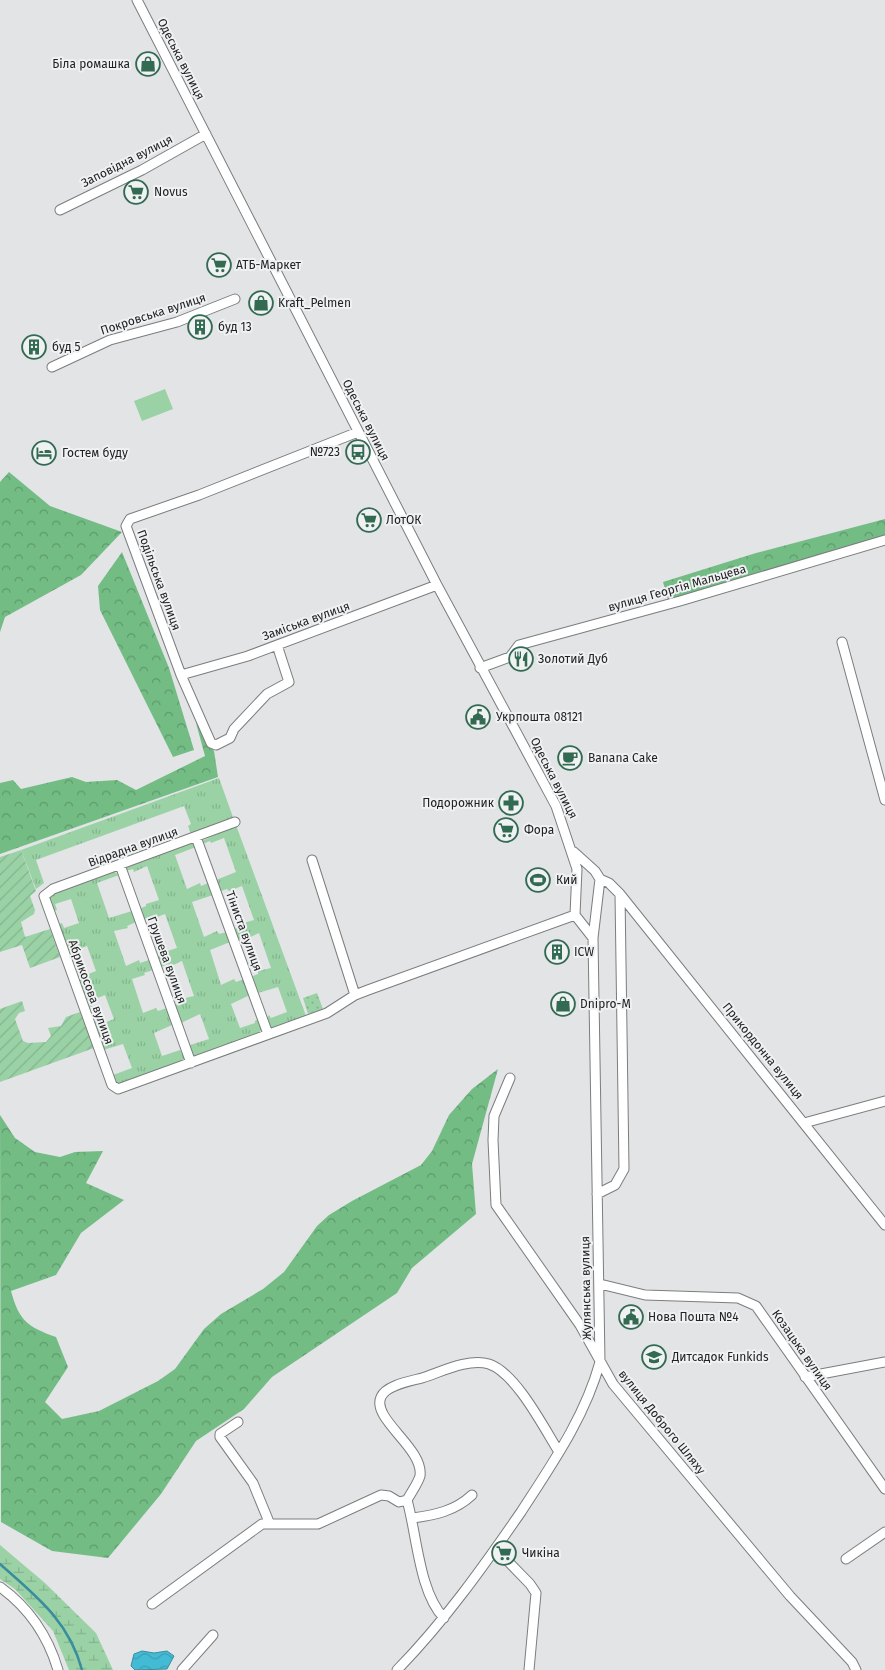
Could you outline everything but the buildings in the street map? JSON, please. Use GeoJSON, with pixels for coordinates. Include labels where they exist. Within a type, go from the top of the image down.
{"type":"FeatureCollection","features":[{"type":"Feature","properties":{"kind":"street","name":"Одеська вулиця"},"geometry":{"type":"LineString","coordinates":[[137,0],[480,668],[549,793],[565,828],[572,850]]}},
{"type":"Feature","properties":{"kind":"street","name":"Заповідна вулиця"},"geometry":{"type":"LineString","coordinates":[[60,210],[142,170],[206,134]]}},
{"type":"Feature","properties":{"kind":"street","name":"Покровська вулиця"},"geometry":{"type":"LineString","coordinates":[[52,367],[110,340],[177,322],[235,299]]}},
{"type":"Feature","properties":{"kind":"street","name":"Подільська вулиця"},"geometry":{"type":"LineString","coordinates":[[277,645],[289,682],[267,694],[234,729],[230,738],[216,745],[211,743],[181,675],[126,526],[130,519],[199,495],[358,432]]}},
{"type":"Feature","properties":{"kind":"street","name":"вулиця Георгія Мальцева"},"geometry":{"type":"LineString","coordinates":[[480,668],[510,657],[519,645],[680,601],[885,540]]}},
{"type":"Feature","properties":{"kind":"street","name":"Заміська вулиця"},"geometry":{"type":"LineString","coordinates":[[181,675],[277,645],[437,585]]}},
{"type":"Feature","properties":{"kind":"street"},"geometry":{"type":"LineString","coordinates":[[842,642],[885,800]]}},
{"type":"Feature","properties":{"kind":"street","name":"Відрадна вулиця"},"geometry":{"type":"LineString","coordinates":[[44,900],[44,896],[53,889],[235,822]]}},
{"type":"Feature","properties":{"kind":"street","name":"Тіниста вулиця"},"geometry":{"type":"LineString","coordinates":[[196,837],[268,1034]]}},
{"type":"Feature","properties":{"kind":"street"},"geometry":{"type":"LineString","coordinates":[[572,850],[578,876],[576,918],[593,938]]}},
{"type":"Feature","properties":{"kind":"street","name":"Прикордонна вулиця"},"geometry":{"type":"LineString","coordinates":[[572,850],[592,868],[600,879],[609,883],[620,894],[885,1225]]}},
{"type":"Feature","properties":{"kind":"street"},"geometry":{"type":"LineString","coordinates":[[312,860],[354,995]]}},
{"type":"Feature","properties":{"kind":"street","name":"Грушева вулиця"},"geometry":{"type":"LineString","coordinates":[[120,865],[191,1062]]}},
{"type":"Feature","properties":{"kind":"street"},"geometry":{"type":"LineString","coordinates":[[578,876],[584,870],[592,868]]}},
{"type":"Feature","properties":{"kind":"street","name":"Жулянська вулиця"},"geometry":{"type":"LineString","coordinates":[[397,1670],[444,1618],[496,1549],[559,1452],[586,1405],[600,1362],[593,938],[594,916],[600,879]]}},
{"type":"Feature","properties":{"kind":"street"},"geometry":{"type":"LineString","coordinates":[[597,1194],[615,1185],[624,1169],[620,894]]}},
{"type":"Feature","properties":{"kind":"street","name":"Абрикосова вулиця"},"geometry":{"type":"LineString","coordinates":[[44,900],[112,1085],[118,1089],[191,1062]]}},
{"type":"Feature","properties":{"kind":"street"},"geometry":{"type":"LineString","coordinates":[[191,1062],[327,1012],[354,995],[576,918],[586,921],[594,916]]}},
{"type":"Feature","properties":{"kind":"street","name":"вулиця Доброго Шляху"},"geometry":{"type":"LineString","coordinates":[[510,1078],[494,1116],[493,1140],[496,1205],[580,1326],[613,1384],[790,1596],[852,1662],[856,1670]]}},
{"type":"Feature","properties":{"kind":"street"},"geometry":{"type":"LineString","coordinates":[[804,1122],[885,1101]]}},
{"type":"Feature","properties":{"kind":"street","name":"Козацька вулиця"},"geometry":{"type":"LineString","coordinates":[[600,1284],[645,1295],[747,1300],[763,1315],[885,1489]]}},
{"type":"Feature","properties":{"kind":"street"},"geometry":{"type":"LineString","coordinates":[[805,1377],[885,1362]]}},
{"type":"Feature","properties":{"kind":"street"},"geometry":{"type":"LineString","coordinates":[[444,1618],[436,1610],[428,1594],[413,1518],[407,1500],[420,1476],[417,1463],[404,1439],[382,1412],[380,1398],[393,1388],[450,1369],[471,1364],[488,1364],[502,1371],[514,1384],[559,1452]]}},
{"type":"Feature","properties":{"kind":"street"},"geometry":{"type":"LineString","coordinates":[[238,1422],[220,1434],[220,1437],[253,1483],[270,1522]]}},
{"type":"Feature","properties":{"kind":"street"},"geometry":{"type":"LineString","coordinates":[[152,1604],[255,1527],[270,1522],[318,1524],[381,1495],[389,1496],[399,1502],[407,1500]]}},
{"type":"Feature","properties":{"kind":"street"},"geometry":{"type":"LineString","coordinates":[[413,1518],[442,1514],[464,1503],[472,1495]]}},
{"type":"Feature","properties":{"kind":"street"},"geometry":{"type":"LineString","coordinates":[[846,1559],[885,1532]]}},
{"type":"Feature","properties":{"kind":"street"},"geometry":{"type":"LineString","coordinates":[[496,1549],[530,1584],[536,1593],[529,1670]]}},
{"type":"Feature","properties":{"kind":"street"},"geometry":{"type":"LineString","coordinates":[[0,1587],[25,1609],[37,1624],[47,1641],[58,1670]]}},
{"type":"Feature","properties":{"kind":"street"},"geometry":{"type":"LineString","coordinates":[[182,1670],[213,1635]]}},
{"type":"Feature","properties":{"kind":"green space"},"geometry":{"type":"Polygon","coordinates":[[[165,389],[173,409],[142,421],[134,401],[165,389]]]}},
{"type":"Feature","properties":{"kind":"green space"},"geometry":{"type":"Polygon","coordinates":[[[9,472],[50,506],[122,532],[81,575],[5,617],[0,632],[0,482],[9,472]]]}},
{"type":"Feature","properties":{"kind":"green space"},"geometry":{"type":"Polygon","coordinates":[[[885,519],[885,537],[668,600],[663,582],[756,553],[885,519]]]}},
{"type":"Feature","properties":{"kind":"green space"},"geometry":{"type":"Polygon","coordinates":[[[122,552],[169,668],[194,750],[173,757],[100,610],[98,586],[122,552]]]}},
{"type":"Feature","properties":{"kind":"green space"},"geometry":{"type":"Polygon","coordinates":[[[196,723],[214,751],[218,777],[0,854],[0,783],[13,780],[21,789],[72,777],[86,782],[117,780],[136,790],[205,756],[196,723]]]}},
{"type":"Feature","properties":{"kind":"green space"},"geometry":{"type":"Polygon","coordinates":[[[219,778],[234,820],[191,834],[188,826],[191,824],[184,806],[36,860],[44,883],[36,889],[21,850],[219,778]]]}},
{"type":"Feature","properties":{"kind":"green space"},"geometry":{"type":"Polygon","coordinates":[[[236,825],[306,1016],[273,1028],[270,1027],[267,1018],[269,1015],[271,1018],[287,1012],[278,987],[258,993],[251,977],[258,974],[258,971],[271,968],[259,933],[246,939],[245,937],[238,939],[234,929],[241,926],[240,924],[254,920],[242,886],[229,891],[227,889],[221,891],[216,880],[236,872],[224,838],[211,843],[210,841],[205,843],[202,841],[236,825]]]}},
{"type":"Feature","properties":{"kind":"green space"},"geometry":{"type":"Polygon","coordinates":[[[191,842],[196,847],[175,855],[187,889],[200,883],[201,886],[208,883],[213,895],[192,902],[204,937],[217,931],[219,934],[227,932],[230,942],[210,950],[221,985],[234,979],[236,982],[244,979],[250,995],[231,1004],[240,1028],[255,1023],[258,1019],[262,1029],[260,1032],[195,1056],[193,1056],[190,1045],[209,1039],[200,1014],[181,1023],[175,1005],[182,1002],[181,999],[194,996],[182,961],[169,967],[168,964],[161,967],[157,957],[164,954],[164,952],[177,948],[165,914],[152,919],[151,917],[143,919],[139,909],[146,906],[146,904],[159,900],[147,866],[134,872],[133,869],[126,871],[125,868],[191,842]]]}},
{"type":"Feature","properties":{"kind":"green space"},"geometry":{"type":"Polygon","coordinates":[[[21,850],[36,891],[30,896],[35,910],[34,914],[21,922],[25,937],[50,929],[60,957],[30,968],[22,945],[0,952],[0,857],[21,850]]]}},
{"type":"Feature","properties":{"kind":"green space"},"geometry":{"type":"Polygon","coordinates":[[[113,871],[119,875],[97,883],[109,918],[132,911],[136,922],[127,926],[128,928],[114,931],[126,966],[139,960],[140,963],[149,960],[153,970],[132,979],[143,1013],[156,1008],[158,1011],[167,1008],[172,1025],[154,1033],[162,1056],[180,1050],[185,1057],[183,1061],[120,1084],[115,1083],[113,1075],[132,1068],[123,1044],[103,1050],[93,1023],[96,1019],[99,1025],[114,1019],[105,995],[90,1001],[92,1007],[87,1006],[74,971],[78,968],[81,977],[96,971],[87,946],[73,951],[75,959],[69,959],[57,925],[62,923],[64,928],[79,923],[71,899],[55,904],[57,910],[53,911],[49,898],[53,894],[113,871]]]}},
{"type":"Feature","properties":{"kind":"green space"},"geometry":{"type":"Polygon","coordinates":[[[317,993],[323,1009],[308,1014],[303,998],[317,993]]]}},
{"type":"Feature","properties":{"kind":"green space"},"geometry":{"type":"Polygon","coordinates":[[[22,1001],[25,1011],[19,1013],[15,1019],[23,1041],[28,1043],[46,1042],[51,1036],[48,1028],[61,1026],[66,1017],[80,1012],[94,1048],[0,1082],[0,1009],[22,1001]]]}},
{"type":"Feature","properties":{"kind":"green space"},"geometry":{"type":"Polygon","coordinates":[[[498,1069],[472,1164],[476,1214],[412,1268],[397,1293],[272,1377],[244,1409],[196,1441],[161,1494],[108,1558],[52,1551],[1,1522],[0,1115],[15,1138],[35,1152],[60,1157],[75,1152],[103,1151],[86,1183],[124,1200],[81,1233],[56,1275],[11,1291],[17,1309],[26,1322],[38,1330],[56,1337],[68,1367],[45,1402],[62,1419],[99,1411],[158,1381],[175,1369],[204,1329],[221,1314],[263,1289],[284,1272],[317,1226],[329,1215],[421,1165],[432,1151],[449,1115],[472,1089],[498,1069]]]}},
{"type":"Feature","properties":{"kind":"green space"},"geometry":{"type":"Polygon","coordinates":[[[0,1545],[45,1583],[96,1633],[113,1670],[69,1670],[53,1631],[15,1589],[0,1579],[0,1545]]]}},
{"type":"Feature","properties":{"kind":"water"},"geometry":{"type":"Polygon","coordinates":[[[142,1651],[154,1653],[167,1651],[174,1656],[167,1669],[135,1670],[131,1666],[134,1654],[142,1651]]]}},
{"type":"Feature","properties":{"kind":"waterway"},"geometry":{"type":"LineString","coordinates":[[0,1564],[38,1599],[60,1623],[69,1637],[82,1670]]}},
{"type":"Feature","properties":{"kind":"place","name":"Біла ромашка"},"geometry":{"type":"Point","coordinates":[148,64]}},
{"type":"Feature","properties":{"kind":"place","name":"Novus"},"geometry":{"type":"Point","coordinates":[136,192]}},
{"type":"Feature","properties":{"kind":"place","name":"АТБ-Маркет"},"geometry":{"type":"Point","coordinates":[219,265]}},
{"type":"Feature","properties":{"kind":"place","name":"Kraft_Pelmen"},"geometry":{"type":"Point","coordinates":[261,303]}},
{"type":"Feature","properties":{"kind":"place","name":"буд 13"},"geometry":{"type":"Point","coordinates":[200,327]}},
{"type":"Feature","properties":{"kind":"place","name":"буд 5"},"geometry":{"type":"Point","coordinates":[34,347]}},
{"type":"Feature","properties":{"kind":"place","name":"№723"},"geometry":{"type":"Point","coordinates":[358,452]}},
{"type":"Feature","properties":{"kind":"place","name":"Гостем буду"},"geometry":{"type":"Point","coordinates":[44,453]}},
{"type":"Feature","properties":{"kind":"place","name":"ЛотОК"},"geometry":{"type":"Point","coordinates":[369,520]}},
{"type":"Feature","properties":{"kind":"place","name":"Золотий Дуб"},"geometry":{"type":"Point","coordinates":[521,659]}},
{"type":"Feature","properties":{"kind":"place","name":"Укрпошта 08121"},"geometry":{"type":"Point","coordinates":[478,717]}},
{"type":"Feature","properties":{"kind":"place","name":"Banana Cake"},"geometry":{"type":"Point","coordinates":[570,758]}},
{"type":"Feature","properties":{"kind":"place","name":"Подорожник"},"geometry":{"type":"Point","coordinates":[511,803]}},
{"type":"Feature","properties":{"kind":"place","name":"Фора"},"geometry":{"type":"Point","coordinates":[506,830]}},
{"type":"Feature","properties":{"kind":"place","name":"Кий"},"geometry":{"type":"Point","coordinates":[538,880]}},
{"type":"Feature","properties":{"kind":"place","name":"ICW"},"geometry":{"type":"Point","coordinates":[557,952]}},
{"type":"Feature","properties":{"kind":"place","name":"Dnipro-M"},"geometry":{"type":"Point","coordinates":[563,1004]}},
{"type":"Feature","properties":{"kind":"place","name":"Нова Пошта №4"},"geometry":{"type":"Point","coordinates":[631,1317]}},
{"type":"Feature","properties":{"kind":"place","name":"Дитсадок Funkids"},"geometry":{"type":"Point","coordinates":[654,1357]}},
{"type":"Feature","properties":{"kind":"place","name":"Чикіна"},"geometry":{"type":"Point","coordinates":[504,1553]}}]}
